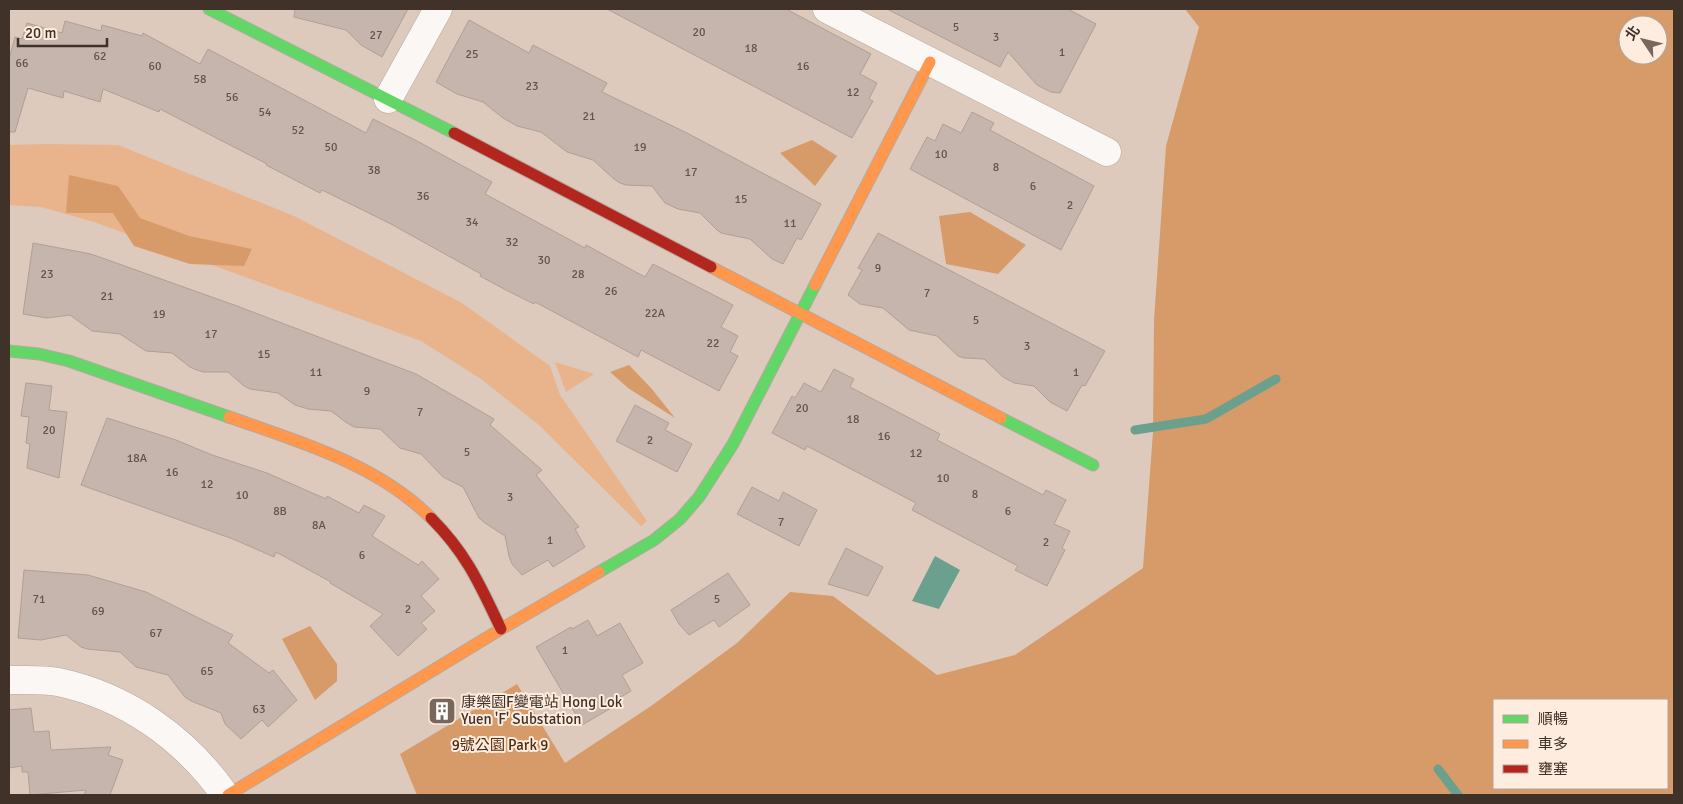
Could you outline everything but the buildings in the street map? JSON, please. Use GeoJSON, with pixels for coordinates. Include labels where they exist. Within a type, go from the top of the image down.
{"type":"FeatureCollection","features":[{"type":"Feature","properties":{"kind":"street"},"geometry":{"type":"LineString","coordinates":[[209,9],[567,191],[801,315],[1093,465]]}},
{"type":"Feature","properties":{"kind":"street"},"geometry":{"type":"LineString","coordinates":[[388,99],[438,9]]}},
{"type":"Feature","properties":{"kind":"street"},"geometry":{"type":"LineString","coordinates":[[827,9],[1107,152]]}},
{"type":"Feature","properties":{"kind":"street"},"geometry":{"type":"LineString","coordinates":[[9,680],[56,682],[102,695],[123,706],[161,729],[178,743],[226,795],[501,629],[654,540],[687,514],[711,484],[801,315],[930,62]]}},
{"type":"Feature","properties":{"kind":"street"},"geometry":{"type":"LineString","coordinates":[[9,351],[46,355],[97,370],[326,452],[372,473],[400,490],[425,510],[450,536],[472,568],[501,629]]}},
{"type":"Feature","properties":{"kind":"shaded area"},"geometry":{"type":"Polygon","coordinates":[[[9,145],[118,145],[294,216],[462,303],[550,366],[560,395],[647,521],[641,526],[539,425],[481,379],[421,341],[94,222],[41,207],[9,205],[9,145]]]}},
{"type":"Feature","properties":{"kind":"shaded area"},"geometry":{"type":"Polygon","coordinates":[[[555,362],[594,374],[566,392],[555,362]]]}},
{"type":"Feature","properties":{"kind":"green space","name":"9號公園 Park 9"},"geometry":{"type":"Polygon","coordinates":[[[1185,9],[1674,9],[1674,795],[417,795],[400,754],[517,684],[565,763],[651,706],[737,643],[790,592],[833,596],[937,675],[1015,655],[1143,568],[1153,432],[1154,320],[1166,146],[1199,27],[1185,9]]]}},
{"type":"Feature","properties":{"kind":"green space"},"geometry":{"type":"Polygon","coordinates":[[[812,140],[837,156],[815,186],[780,153],[812,140]]]}},
{"type":"Feature","properties":{"kind":"green space"},"geometry":{"type":"Polygon","coordinates":[[[69,175],[118,186],[140,218],[189,236],[252,249],[244,266],[190,264],[134,246],[113,213],[66,213],[69,175]]]}},
{"type":"Feature","properties":{"kind":"green space"},"geometry":{"type":"Polygon","coordinates":[[[970,212],[1026,245],[998,274],[946,264],[939,216],[970,212]]]}},
{"type":"Feature","properties":{"kind":"green space"},"geometry":{"type":"Polygon","coordinates":[[[629,365],[651,388],[675,418],[628,388],[610,372],[629,365]]]}},
{"type":"Feature","properties":{"kind":"green space"},"geometry":{"type":"Polygon","coordinates":[[[310,626],[337,664],[337,681],[315,700],[282,639],[310,626]]]}},
{"type":"Feature","properties":{"kind":"water"},"geometry":{"type":"Polygon","coordinates":[[[935,556],[960,570],[939,609],[912,601],[935,556]]]}},
{"type":"Feature","properties":{"kind":"waterway"},"geometry":{"type":"LineString","coordinates":[[1135,430],[1206,419],[1276,379]]}},
{"type":"Feature","properties":{"kind":"waterway"},"geometry":{"type":"LineString","coordinates":[[1438,769],[1458,795]]}},
{"type":"Feature","properties":{"kind":"traffic: fast"},"geometry":{"type":"LineString","coordinates":[[209,9],[454,133]]}},
{"type":"Feature","properties":{"kind":"traffic: fast"},"geometry":{"type":"LineString","coordinates":[[599,572],[654,540],[680,519],[699,497],[733,444],[815,285]]}},
{"type":"Feature","properties":{"kind":"traffic: fast"},"geometry":{"type":"LineString","coordinates":[[9,351],[39,354],[69,361],[229,417]]}},
{"type":"Feature","properties":{"kind":"traffic: fast"},"geometry":{"type":"LineString","coordinates":[[1001,418],[1093,465]]}},
{"type":"Feature","properties":{"kind":"traffic: slow"},"geometry":{"type":"LineString","coordinates":[[815,285],[930,62]]}},
{"type":"Feature","properties":{"kind":"traffic: slow"},"geometry":{"type":"LineString","coordinates":[[711,267],[1001,418]]}},
{"type":"Feature","properties":{"kind":"traffic: slow"},"geometry":{"type":"LineString","coordinates":[[229,417],[310,446],[362,469],[410,499],[431,518]]}},
{"type":"Feature","properties":{"kind":"traffic: slow"},"geometry":{"type":"LineString","coordinates":[[228,795],[501,629],[599,572]]}},
{"type":"Feature","properties":{"kind":"traffic: jam"},"geometry":{"type":"LineString","coordinates":[[454,133],[711,267]]}},
{"type":"Feature","properties":{"kind":"traffic: jam"},"geometry":{"type":"LineString","coordinates":[[431,518],[454,544],[472,570],[501,629]]}},
{"type":"Feature","properties":{"kind":"place","name":"康樂園F變電站 Hong Lok Yuen 'F' Substation"},"geometry":{"type":"Point","coordinates":[442,711]}}]}
